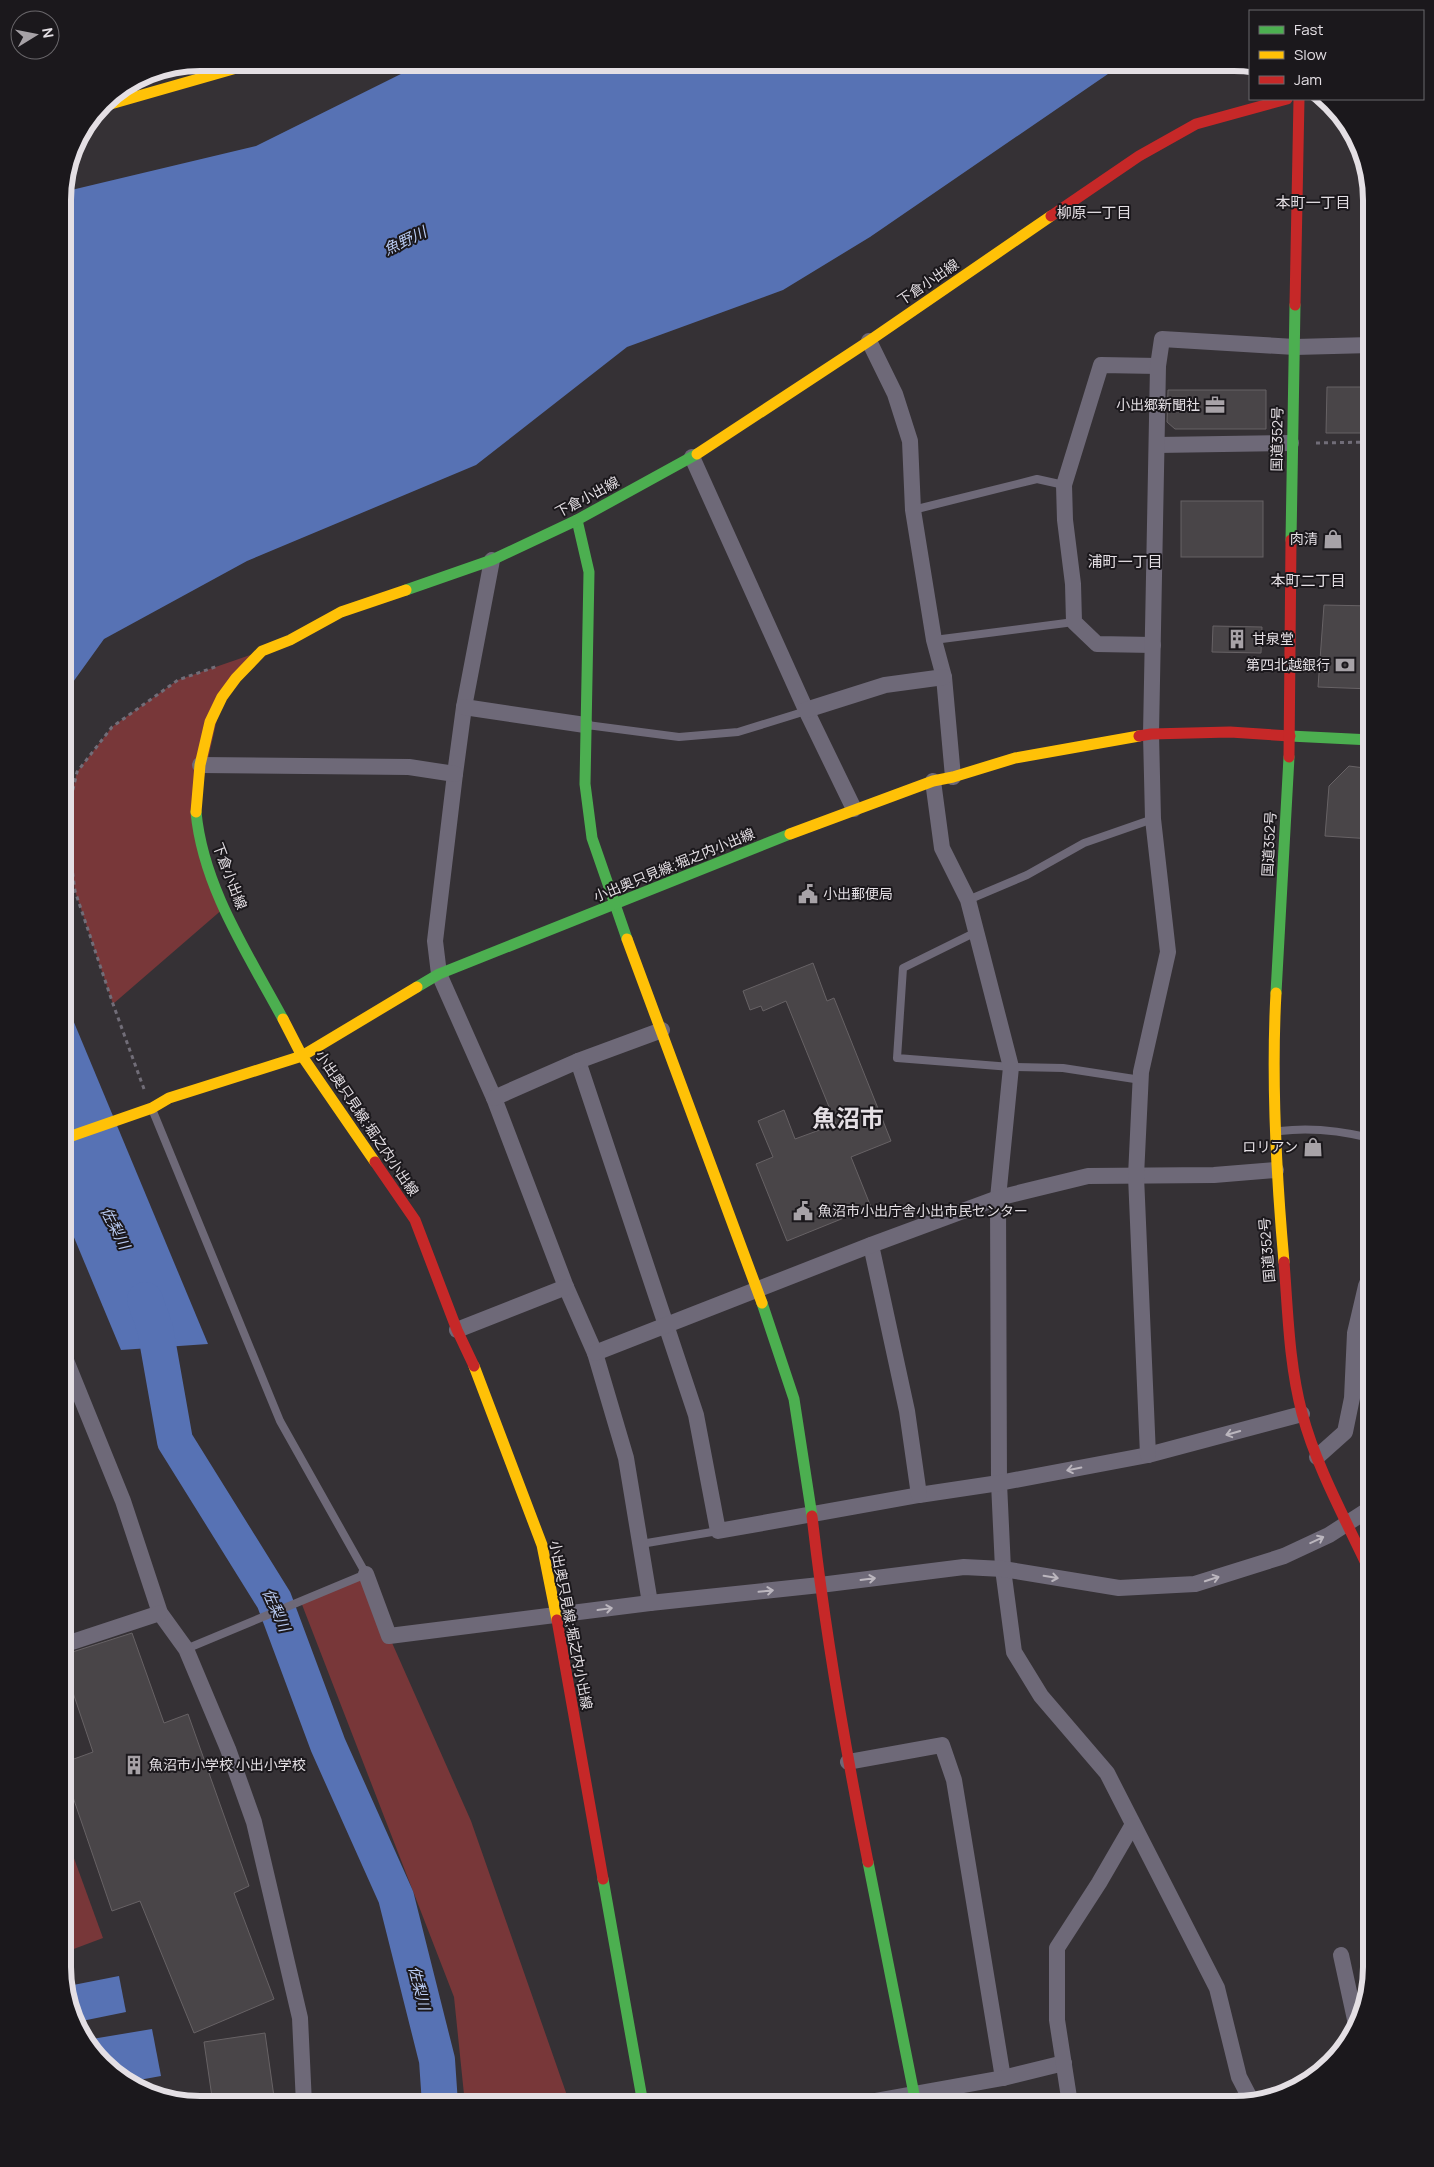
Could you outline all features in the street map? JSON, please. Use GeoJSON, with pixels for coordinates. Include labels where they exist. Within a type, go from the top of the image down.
{"type":"FeatureCollection","features":[{"type":"Feature","properties":{"kind":"main road"},"geometry":{"type":"LineString","coordinates":[[116,102],[223,71]]}},
{"type":"Feature","properties":{"kind":"main road","name":"下倉小出線"},"geometry":{"type":"LineString","coordinates":[[302,1056],[224,908],[203,853],[196,813],[200,765],[210,722],[222,697],[236,678],[262,651],[290,640],[341,612],[492,560],[577,520],[692,457],[869,340],[1140,156],[1196,124],[1283,100]]}},
{"type":"Feature","properties":{"kind":"main road","name":"国道352号"},"geometry":{"type":"LineString","coordinates":[[1299,100],[1292,443],[1290,736],[1273,1041],[1276,1170],[1292,1363],[1302,1414],[1317,1457],[1363,1554]]}},
{"type":"Feature","properties":{"kind":"main road"},"geometry":{"type":"LineString","coordinates":[[577,520],[589,572],[585,784],[592,838],[614,905],[758,1290],[794,1399],[812,1514],[820,1585],[848,1762],[914,2096]]}},
{"type":"Feature","properties":{"kind":"main road","name":"小出奥只見線;堀之内小出線"},"geometry":{"type":"LineString","coordinates":[[640,2095],[542,1545],[482,1383],[458,1330],[414,1220],[302,1056],[439,974],[854,809],[934,781],[1015,758],[1151,734],[1230,732],[1363,740]]}},
{"type":"Feature","properties":{"kind":"main road"},"geometry":{"type":"LineString","coordinates":[[71,1137],[152,1108],[170,1098],[302,1056]]}},
{"type":"Feature","properties":{"kind":"street"},"geometry":{"type":"LineString","coordinates":[[1148,1455],[1136,1176],[1140,1080],[1168,952],[1153,820],[1151,734],[1158,366],[1162,339],[1294,346],[1363,346]]}},
{"type":"Feature","properties":{"kind":"street"},"geometry":{"type":"LineString","coordinates":[[869,340],[895,394],[910,441],[913,510],[934,640],[944,677],[953,777]]}},
{"type":"Feature","properties":{"kind":"street"},"geometry":{"type":"LineString","coordinates":[[1153,645],[1097,644],[1074,622],[1073,584],[1065,520],[1064,485],[1101,364],[1158,366]]}},
{"type":"Feature","properties":{"kind":"street"},"geometry":{"type":"LineString","coordinates":[[1157,445],[1292,443]]}},
{"type":"Feature","properties":{"kind":"street"},"geometry":{"type":"LineString","coordinates":[[692,457],[806,710],[854,809]]}},
{"type":"Feature","properties":{"kind":"street"},"geometry":{"type":"LineString","coordinates":[[492,560],[464,706],[455,774],[435,941],[439,974],[494,1098],[566,1287],[595,1353],[626,1458],[650,1603]]}},
{"type":"Feature","properties":{"kind":"street"},"geometry":{"type":"LineString","coordinates":[[806,710],[885,685],[944,677]]}},
{"type":"Feature","properties":{"kind":"street"},"geometry":{"type":"LineString","coordinates":[[464,706],[585,725]]}},
{"type":"Feature","properties":{"kind":"street"},"geometry":{"type":"LineString","coordinates":[[200,765],[410,767],[455,774]]}},
{"type":"Feature","properties":{"kind":"street"},"geometry":{"type":"LineString","coordinates":[[934,781],[942,848],[968,900],[1011,1067],[998,1198],[999,1483],[1003,1569],[1014,1652],[1041,1696],[1107,1772],[1132,1826],[1217,1988],[1239,2077],[1249,2095]]}},
{"type":"Feature","properties":{"kind":"street"},"geometry":{"type":"LineString","coordinates":[[494,1098],[578,1061],[662,1030]]}},
{"type":"Feature","properties":{"kind":"street"},"geometry":{"type":"LineString","coordinates":[[578,1061],[696,1415],[718,1531],[919,1495],[999,1483],[1148,1455],[1302,1414]]}},
{"type":"Feature","properties":{"kind":"street"},"geometry":{"type":"LineString","coordinates":[[71,1143],[80,1134]]}},
{"type":"Feature","properties":{"kind":"street"},"geometry":{"type":"LineString","coordinates":[[595,1353],[871,1244],[998,1198],[1088,1176],[1214,1175],[1276,1170]]}},
{"type":"Feature","properties":{"kind":"street"},"geometry":{"type":"LineString","coordinates":[[871,1244],[907,1411],[919,1495]]}},
{"type":"Feature","properties":{"kind":"street"},"geometry":{"type":"LineString","coordinates":[[458,1330],[566,1287]]}},
{"type":"Feature","properties":{"kind":"street"},"geometry":{"type":"LineString","coordinates":[[1317,1457],[1345,1432],[1352,1398],[1355,1333],[1363,1299]]}},
{"type":"Feature","properties":{"kind":"street"},"geometry":{"type":"LineString","coordinates":[[71,1373],[124,1501],[160,1613],[192,1646],[254,1822],[300,2018],[304,2095]]}},
{"type":"Feature","properties":{"kind":"street"},"geometry":{"type":"LineString","coordinates":[[360,1577],[389,1636],[650,1603],[964,1567],[1003,1569],[1120,1588],[1195,1584],[1284,1556],[1329,1535],[1363,1513]]}},
{"type":"Feature","properties":{"kind":"street"},"geometry":{"type":"LineString","coordinates":[[71,1642],[160,1613]]}},
{"type":"Feature","properties":{"kind":"street"},"geometry":{"type":"LineString","coordinates":[[848,1762],[942,1745],[954,1780],[1003,2078]]}},
{"type":"Feature","properties":{"kind":"street"},"geometry":{"type":"LineString","coordinates":[[1069,2096],[1058,2020],[1057,1948],[1132,1826]]}},
{"type":"Feature","properties":{"kind":"street"},"geometry":{"type":"LineString","coordinates":[[1341,1955],[1354,2014]]}},
{"type":"Feature","properties":{"kind":"street"},"geometry":{"type":"LineString","coordinates":[[929,2096],[1064,2064]]}},
{"type":"Feature","properties":{"kind":"lane"},"geometry":{"type":"LineString","coordinates":[[913,510],[1037,479],[1064,485]]}},
{"type":"Feature","properties":{"kind":"lane"},"geometry":{"type":"LineString","coordinates":[[934,640],[1074,622]]}},
{"type":"Feature","properties":{"kind":"lane"},"geometry":{"type":"LineString","coordinates":[[585,725],[679,737],[738,732],[806,710]]}},
{"type":"Feature","properties":{"kind":"lane"},"geometry":{"type":"LineString","coordinates":[[968,900],[1027,875],[1084,843],[1153,820]]}},
{"type":"Feature","properties":{"kind":"lane"},"geometry":{"type":"LineString","coordinates":[[976,932],[903,968],[897,1058],[1011,1067],[1063,1068],[1140,1080]]}},
{"type":"Feature","properties":{"kind":"lane"},"geometry":{"type":"LineString","coordinates":[[152,1108],[280,1421],[360,1577],[192,1646]]}},
{"type":"Feature","properties":{"kind":"lane"},"geometry":{"type":"LineString","coordinates":[[1275,1132],[1299,1129],[1352,1133],[1363,1136]]}},
{"type":"Feature","properties":{"kind":"lane"},"geometry":{"type":"LineString","coordinates":[[641,1544],[718,1531]]}},
{"type":"Feature","properties":{"kind":"path"},"geometry":{"type":"LineString","coordinates":[[1316,443],[1363,442]]}},
{"type":"Feature","properties":{"kind":"path"},"geometry":{"type":"LineString","coordinates":[[72,796],[77,772],[112,727],[178,680],[225,664]]}},
{"type":"Feature","properties":{"kind":"path"},"geometry":{"type":"LineString","coordinates":[[72,865],[75,891],[113,1004],[152,1108]]}},
{"type":"Feature","properties":{"kind":"shaded area"},"geometry":{"type":"Polygon","coordinates":[[[262,651],[222,697],[196,813],[224,908],[113,1004],[75,891],[72,865],[72,796],[77,772],[112,727],[178,680],[262,651]]]}},
{"type":"Feature","properties":{"kind":"shaded area"},"geometry":{"type":"Polygon","coordinates":[[[366,1574],[389,1636],[471,1821],[567,2095],[464,2095],[454,1997],[301,1602],[366,1574]]]}},
{"type":"Feature","properties":{"kind":"shaded area"},"geometry":{"type":"Polygon","coordinates":[[[71,1850],[103,1938],[71,1950],[71,1850]]]}},
{"type":"Feature","properties":{"kind":"water","name":"魚野川"},"geometry":{"type":"Polygon","coordinates":[[[407,71],[1111,72],[870,237],[783,290],[627,347],[476,465],[247,561],[104,639],[72,684],[72,190],[256,146],[407,71]]]}},
{"type":"Feature","properties":{"kind":"water"},"geometry":{"type":"Polygon","coordinates":[[[72,1016],[208,1344],[121,1350],[71,1231],[72,1016]]]}},
{"type":"Feature","properties":{"kind":"water"},"geometry":{"type":"Polygon","coordinates":[[[119,1976],[126,2012],[83,2021],[72,1985],[119,1976]]]}},
{"type":"Feature","properties":{"kind":"water"},"geometry":{"type":"Polygon","coordinates":[[[152,2029],[161,2076],[139,2080],[109,2058],[94,2039],[152,2029]]]}},
{"type":"Feature","properties":{"kind":"building"},"geometry":{"type":"Polygon","coordinates":[[[1327,387],[1363,387],[1363,433],[1326,433],[1327,387]]]}},
{"type":"Feature","properties":{"kind":"building","name":"小出郷新聞社"},"geometry":{"type":"Polygon","coordinates":[[[1168,390],[1266,390],[1266,429],[1175,429],[1167,422],[1168,390]]]}},
{"type":"Feature","properties":{"kind":"building"},"geometry":{"type":"Polygon","coordinates":[[[1181,501],[1263,501],[1263,557],[1181,557],[1181,501]]]}},
{"type":"Feature","properties":{"kind":"building"},"geometry":{"type":"Polygon","coordinates":[[[1324,605],[1363,606],[1363,689],[1318,687],[1324,605]]]}},
{"type":"Feature","properties":{"kind":"building","name":"甘泉堂"},"geometry":{"type":"Polygon","coordinates":[[[1213,626],[1262,627],[1261,653],[1212,652],[1213,626]]]}},
{"type":"Feature","properties":{"kind":"building"},"geometry":{"type":"Polygon","coordinates":[[[1349,766],[1363,768],[1363,838],[1325,836],[1329,786],[1349,766]]]}},
{"type":"Feature","properties":{"kind":"building"},"geometry":{"type":"Polygon","coordinates":[[[813,963],[827,1001],[834,998],[891,1141],[851,1157],[871,1207],[787,1241],[756,1164],[773,1157],[758,1121],[784,1110],[795,1139],[836,1124],[786,1001],[763,1011],[761,1006],[750,1010],[743,991],[813,963]]]}},
{"type":"Feature","properties":{"kind":"building","name":"魚沼市小学校 小出小学校"},"geometry":{"type":"Polygon","coordinates":[[[132,1633],[164,1723],[188,1714],[249,1886],[234,1893],[274,1999],[194,2033],[140,1901],[112,1911],[71,1792],[71,1760],[93,1752],[71,1687],[71,1652],[132,1633]]]}},
{"type":"Feature","properties":{"kind":"building"},"geometry":{"type":"Polygon","coordinates":[[[265,2033],[274,2095],[212,2095],[204,2042],[265,2033]]]}},
{"type":"Feature","properties":{"kind":"waterway","name":"佐梨川"},"geometry":{"type":"LineString","coordinates":[[145,1300],[155,1328],[175,1441],[274,1600],[328,1745],[396,1897],[437,2060],[439,2095]]}},
{"type":"Feature","properties":{"kind":"traffic: fast"},"geometry":{"type":"LineString","coordinates":[[1291,540],[1295,305]]}},
{"type":"Feature","properties":{"kind":"traffic: fast"},"geometry":{"type":"LineString","coordinates":[[406,590],[492,560],[577,520],[697,454]]}},
{"type":"Feature","properties":{"kind":"traffic: fast"},"geometry":{"type":"LineString","coordinates":[[577,520],[589,572],[585,784],[592,838],[627,939]]}},
{"type":"Feature","properties":{"kind":"traffic: fast"},"geometry":{"type":"LineString","coordinates":[[1290,736],[1363,740]]}},
{"type":"Feature","properties":{"kind":"traffic: fast"},"geometry":{"type":"LineString","coordinates":[[1276,993],[1289,757]]}},
{"type":"Feature","properties":{"kind":"traffic: fast"},"geometry":{"type":"LineString","coordinates":[[196,812],[200,840],[217,893],[242,945],[283,1019]]}},
{"type":"Feature","properties":{"kind":"traffic: fast"},"geometry":{"type":"LineString","coordinates":[[417,987],[439,974],[790,834]]}},
{"type":"Feature","properties":{"kind":"traffic: fast"},"geometry":{"type":"LineString","coordinates":[[762,1303],[794,1399],[812,1516]]}},
{"type":"Feature","properties":{"kind":"traffic: fast"},"geometry":{"type":"LineString","coordinates":[[868,1862],[914,2096]]}},
{"type":"Feature","properties":{"kind":"traffic: fast"},"geometry":{"type":"LineString","coordinates":[[603,1879],[641,2095]]}},
{"type":"Feature","properties":{"kind":"traffic: slow"},"geometry":{"type":"LineString","coordinates":[[116,103],[226,71]]}},
{"type":"Feature","properties":{"kind":"traffic: slow"},"geometry":{"type":"LineString","coordinates":[[697,454],[869,341],[1051,216]]}},
{"type":"Feature","properties":{"kind":"traffic: slow"},"geometry":{"type":"LineString","coordinates":[[196,812],[200,765],[210,722],[222,697],[236,678],[262,651],[290,640],[341,612],[406,590]]}},
{"type":"Feature","properties":{"kind":"traffic: slow"},"geometry":{"type":"LineString","coordinates":[[790,834],[933,781],[953,777],[1015,758],[1139,736]]}},
{"type":"Feature","properties":{"kind":"traffic: slow"},"geometry":{"type":"LineString","coordinates":[[627,939],[762,1303]]}},
{"type":"Feature","properties":{"kind":"traffic: slow"},"geometry":{"type":"LineString","coordinates":[[375,1162],[302,1056],[417,987]]}},
{"type":"Feature","properties":{"kind":"traffic: slow"},"geometry":{"type":"LineString","coordinates":[[1276,993],[1274,1060],[1275,1128],[1284,1262]]}},
{"type":"Feature","properties":{"kind":"traffic: slow"},"geometry":{"type":"LineString","coordinates":[[71,1136],[152,1108],[169,1098],[302,1056],[283,1019]]}},
{"type":"Feature","properties":{"kind":"traffic: slow"},"geometry":{"type":"LineString","coordinates":[[474,1366],[542,1545],[557,1620]]}},
{"type":"Feature","properties":{"kind":"traffic: jam"},"geometry":{"type":"LineString","coordinates":[[1051,216],[1139,156],[1196,124],[1283,100]]}},
{"type":"Feature","properties":{"kind":"traffic: jam"},"geometry":{"type":"LineString","coordinates":[[1295,305],[1299,100]]}},
{"type":"Feature","properties":{"kind":"traffic: jam"},"geometry":{"type":"LineString","coordinates":[[1289,757],[1291,540]]}},
{"type":"Feature","properties":{"kind":"traffic: jam"},"geometry":{"type":"LineString","coordinates":[[1139,736],[1230,732],[1290,736]]}},
{"type":"Feature","properties":{"kind":"traffic: jam"},"geometry":{"type":"LineString","coordinates":[[375,1162],[415,1220],[457,1330],[474,1366]]}},
{"type":"Feature","properties":{"kind":"traffic: jam"},"geometry":{"type":"LineString","coordinates":[[1284,1262],[1294,1376],[1302,1413],[1315,1454],[1363,1557]]}},
{"type":"Feature","properties":{"kind":"traffic: jam"},"geometry":{"type":"LineString","coordinates":[[812,1516],[836,1689],[868,1862]]}},
{"type":"Feature","properties":{"kind":"traffic: jam"},"geometry":{"type":"LineString","coordinates":[[557,1620],[603,1879]]}},
{"type":"Feature","properties":{"kind":"place","name":"小出郷新聞社"},"geometry":{"type":"Point","coordinates":[1215,405]}},
{"type":"Feature","properties":{"kind":"place","name":"肉清"},"geometry":{"type":"Point","coordinates":[1333,539]}},
{"type":"Feature","properties":{"kind":"place","name":"甘泉堂"},"geometry":{"type":"Point","coordinates":[1237,639]}},
{"type":"Feature","properties":{"kind":"place","name":"第四北越銀行"},"geometry":{"type":"Point","coordinates":[1345,665]}},
{"type":"Feature","properties":{"kind":"place","name":"小出郵便局"},"geometry":{"type":"Point","coordinates":[808,894]}},
{"type":"Feature","properties":{"kind":"place","name":"ロリアン"},"geometry":{"type":"Point","coordinates":[1313,1147]}},
{"type":"Feature","properties":{"kind":"place","name":"魚沼市小出庁舎小出市民センター"},"geometry":{"type":"Point","coordinates":[803,1211]}},
{"type":"Feature","properties":{"kind":"place","name":"魚沼市小学校 小出小学校"},"geometry":{"type":"Point","coordinates":[134,1765]}},
{"type":"Feature","properties":{"kind":"district","name":"本町一丁目"},"geometry":{"type":"Point","coordinates":[1313,203]}},
{"type":"Feature","properties":{"kind":"district","name":"柳原一丁目"},"geometry":{"type":"Point","coordinates":[1094,213]}},
{"type":"Feature","properties":{"kind":"district","name":"浦町一丁目"},"geometry":{"type":"Point","coordinates":[1125,562]}},
{"type":"Feature","properties":{"kind":"district","name":"本町二丁目"},"geometry":{"type":"Point","coordinates":[1308,581]}},
{"type":"Feature","properties":{"kind":"district","name":"魚沼市"},"geometry":{"type":"Point","coordinates":[848,1119]}}]}
